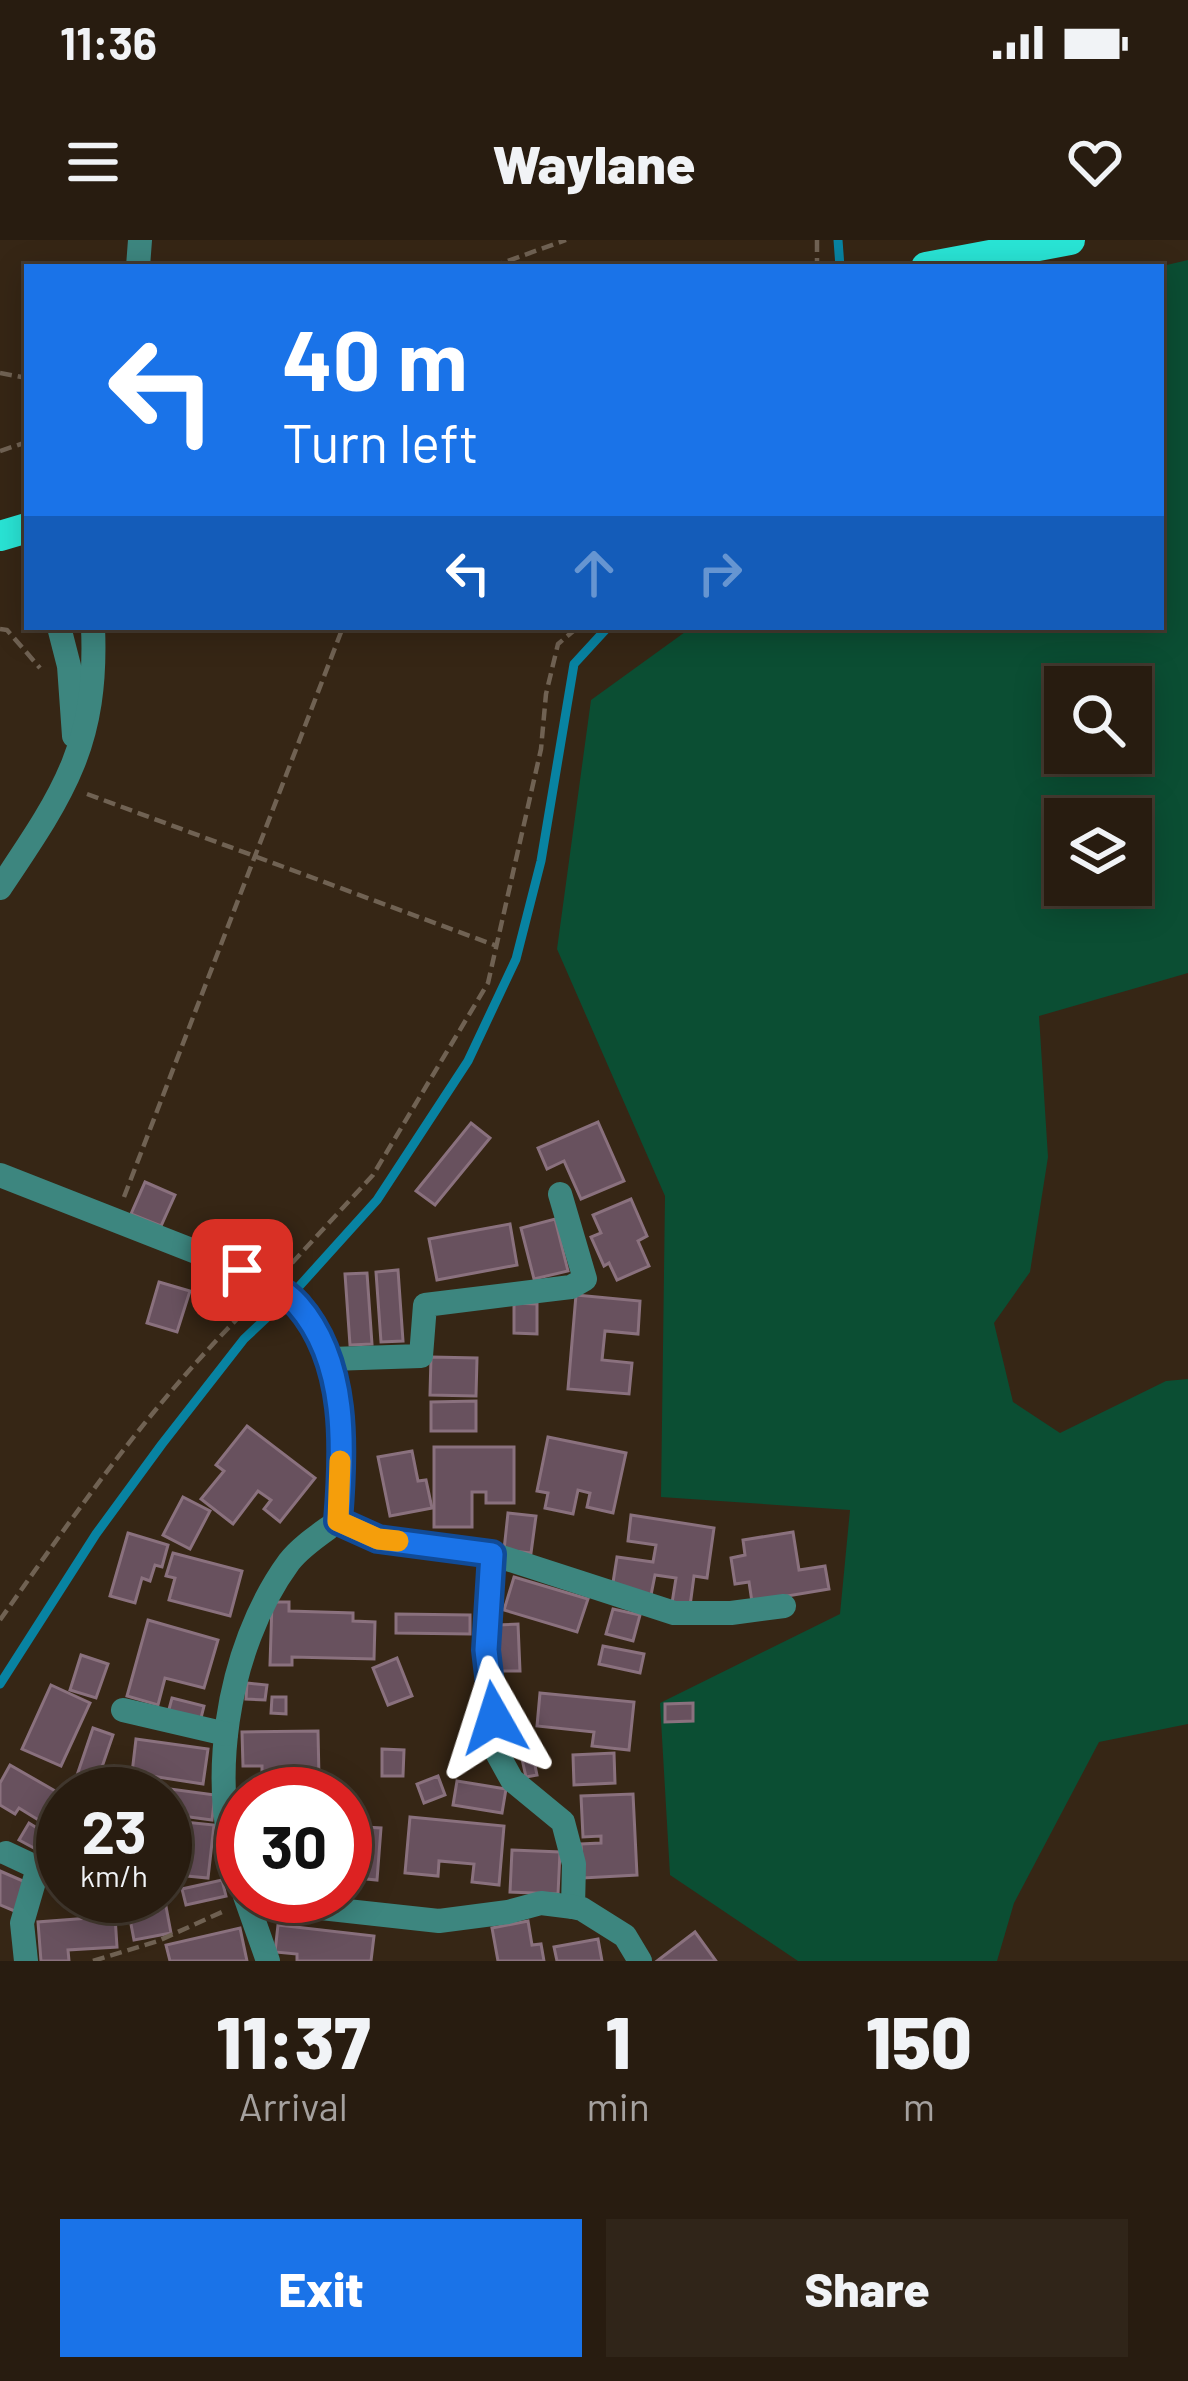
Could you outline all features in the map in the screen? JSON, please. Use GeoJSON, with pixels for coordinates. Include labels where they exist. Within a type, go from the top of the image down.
{"type":"FeatureCollection","features":[{"type":"Feature","properties":{"kind":"main road"},"geometry":{"type":"LineString","coordinates":[[942,264],[1070,240]]}},
{"type":"Feature","properties":{"kind":"street"},"geometry":{"type":"LineString","coordinates":[[60,630],[69,666],[79,756]]}},
{"type":"Feature","properties":{"kind":"street"},"geometry":{"type":"LineString","coordinates":[[0,888],[79,756],[94,669],[93,630]]}},
{"type":"Feature","properties":{"kind":"street"},"geometry":{"type":"LineString","coordinates":[[0,1175],[282,1292],[331,1359],[339,1434],[338,1521]]}},
{"type":"Feature","properties":{"kind":"street"},"geometry":{"type":"LineString","coordinates":[[331,1359],[421,1356],[425,1305],[571,1287],[585,1279],[560,1194]]}},
{"type":"Feature","properties":{"kind":"street"},"geometry":{"type":"LineString","coordinates":[[338,1521],[378,1539],[492,1554],[674,1613],[731,1613],[784,1606]]}},
{"type":"Feature","properties":{"kind":"street"},"geometry":{"type":"LineString","coordinates":[[224,1767],[238,1678],[260,1611],[291,1559],[338,1521]]}},
{"type":"Feature","properties":{"kind":"street"},"geometry":{"type":"LineString","coordinates":[[492,1554],[486,1650],[497,1753],[512,1780],[563,1822],[574,1864],[573,1907]]}},
{"type":"Feature","properties":{"kind":"street"},"geometry":{"type":"LineString","coordinates":[[123,1709],[226,1734]]}},
{"type":"Feature","properties":{"kind":"street"},"geometry":{"type":"LineString","coordinates":[[6,1852],[38,1868],[22,1923],[26,1961]]}},
{"type":"Feature","properties":{"kind":"street"},"geometry":{"type":"LineString","coordinates":[[372,1913],[439,1922],[541,1903],[573,1907],[625,1936],[640,1961]]}},
{"type":"Feature","properties":{"kind":"street"},"geometry":{"type":"LineString","coordinates":[[255,1923],[268,1961]]}},
{"type":"Feature","properties":{"kind":"path"},"geometry":{"type":"LineString","coordinates":[[499,264],[566,240]]}},
{"type":"Feature","properties":{"kind":"path"},"geometry":{"type":"LineString","coordinates":[[115,1219],[342,630]]}},
{"type":"Feature","properties":{"kind":"path"},"geometry":{"type":"LineString","coordinates":[[0,1620],[127,1441],[195,1360],[282,1292],[374,1175],[488,982],[541,749],[557,644],[574,630]]}},
{"type":"Feature","properties":{"kind":"path"},"geometry":{"type":"LineString","coordinates":[[65,786],[497,946]]}},
{"type":"Feature","properties":{"kind":"path"},"geometry":{"type":"LineString","coordinates":[[93,1961],[173,1935],[216,1912]]}},
{"type":"Feature","properties":{"kind":"green space"},"geometry":{"type":"Polygon","coordinates":[[[1188,260],[1188,973],[1039,1016],[1048,1157],[1030,1272],[994,1323],[1013,1402],[1060,1433],[1166,1381],[1188,1379],[1188,1724],[1099,1742],[1014,1903],[997,1961],[798,1961],[670,1875],[660,1703],[840,1614],[850,1510],[661,1497],[665,1196],[557,949],[591,700],[688,630],[1164,630],[1164,266],[1188,260]]]}},
{"type":"Feature","properties":{"kind":"building"},"geometry":{"type":"Polygon","coordinates":[[[598,1122],[624,1181],[581,1199],[564,1161],[547,1169],[538,1148],[598,1122]]]}},
{"type":"Feature","properties":{"kind":"building"},"geometry":{"type":"Polygon","coordinates":[[[471,1123],[490,1138],[435,1205],[416,1191],[471,1123]]]}},
{"type":"Feature","properties":{"kind":"building"},"geometry":{"type":"Polygon","coordinates":[[[145,1182],[175,1195],[161,1226],[131,1214],[145,1182]]]}},
{"type":"Feature","properties":{"kind":"building"},"geometry":{"type":"Polygon","coordinates":[[[631,1199],[647,1236],[638,1241],[649,1266],[617,1280],[609,1263],[604,1266],[591,1237],[601,1233],[593,1215],[631,1199]]]}},
{"type":"Feature","properties":{"kind":"building"},"geometry":{"type":"Polygon","coordinates":[[[555,1219],[568,1271],[534,1279],[521,1228],[555,1219]]]}},
{"type":"Feature","properties":{"kind":"building"},"geometry":{"type":"Polygon","coordinates":[[[510,1224],[517,1265],[437,1280],[429,1239],[510,1224]]]}},
{"type":"Feature","properties":{"kind":"building"},"geometry":{"type":"Polygon","coordinates":[[[398,1270],[403,1341],[381,1342],[376,1272],[398,1270]]]}},
{"type":"Feature","properties":{"kind":"building"},"geometry":{"type":"Polygon","coordinates":[[[367,1273],[372,1344],[350,1345],[345,1274],[367,1273]]]}},
{"type":"Feature","properties":{"kind":"building"},"geometry":{"type":"Polygon","coordinates":[[[159,1282],[190,1291],[177,1332],[147,1323],[159,1282]]]}},
{"type":"Feature","properties":{"kind":"building"},"geometry":{"type":"Polygon","coordinates":[[[576,1295],[640,1301],[638,1334],[605,1331],[602,1360],[632,1363],[629,1394],[568,1389],[576,1295]]]}},
{"type":"Feature","properties":{"kind":"building"},"geometry":{"type":"Polygon","coordinates":[[[514,1303],[537,1304],[537,1334],[514,1333],[514,1303]]]}},
{"type":"Feature","properties":{"kind":"building"},"geometry":{"type":"Polygon","coordinates":[[[431,1357],[477,1358],[476,1396],[430,1395],[431,1357]]]}},
{"type":"Feature","properties":{"kind":"building"},"geometry":{"type":"Polygon","coordinates":[[[476,1401],[476,1431],[431,1431],[431,1402],[476,1401]]]}},
{"type":"Feature","properties":{"kind":"building"},"geometry":{"type":"Polygon","coordinates":[[[247,1426],[315,1478],[280,1522],[264,1509],[271,1500],[258,1491],[233,1524],[201,1499],[224,1471],[216,1465],[247,1426]]]}},
{"type":"Feature","properties":{"kind":"building"},"geometry":{"type":"Polygon","coordinates":[[[548,1437],[626,1453],[613,1513],[587,1507],[590,1493],[578,1490],[573,1514],[545,1508],[548,1493],[537,1491],[548,1437]]]}},
{"type":"Feature","properties":{"kind":"building"},"geometry":{"type":"Polygon","coordinates":[[[434,1447],[514,1447],[514,1503],[486,1503],[486,1492],[472,1492],[472,1527],[434,1527],[434,1447]]]}},
{"type":"Feature","properties":{"kind":"building"},"geometry":{"type":"Polygon","coordinates":[[[412,1451],[418,1481],[426,1480],[432,1508],[390,1516],[378,1457],[412,1451]]]}},
{"type":"Feature","properties":{"kind":"building"},"geometry":{"type":"Polygon","coordinates":[[[183,1497],[210,1511],[190,1549],[163,1535],[183,1497]]]}},
{"type":"Feature","properties":{"kind":"building"},"geometry":{"type":"Polygon","coordinates":[[[508,1513],[536,1516],[531,1553],[504,1550],[508,1513]]]}},
{"type":"Feature","properties":{"kind":"building"},"geometry":{"type":"Polygon","coordinates":[[[631,1515],[714,1528],[707,1578],[694,1576],[690,1606],[672,1603],[676,1578],[655,1575],[651,1595],[612,1589],[617,1557],[653,1562],[656,1545],[628,1541],[631,1515]]]}},
{"type":"Feature","properties":{"kind":"building"},"geometry":{"type":"Polygon","coordinates":[[[793,1532],[799,1570],[825,1566],[829,1589],[752,1602],[749,1582],[735,1584],[731,1558],[745,1555],[743,1540],[793,1532]]]}},
{"type":"Feature","properties":{"kind":"building"},"geometry":{"type":"Polygon","coordinates":[[[128,1533],[168,1545],[162,1567],[155,1565],[150,1581],[142,1578],[135,1603],[110,1596],[128,1533]]]}},
{"type":"Feature","properties":{"kind":"building"},"geometry":{"type":"Polygon","coordinates":[[[173,1553],[242,1571],[230,1616],[169,1600],[175,1578],[166,1576],[173,1553]]]}},
{"type":"Feature","properties":{"kind":"building"},"geometry":{"type":"Polygon","coordinates":[[[514,1577],[588,1599],[577,1632],[504,1610],[514,1577]]]}},
{"type":"Feature","properties":{"kind":"building"},"geometry":{"type":"Polygon","coordinates":[[[272,1602],[289,1602],[289,1611],[353,1613],[353,1621],[375,1622],[374,1659],[292,1657],[292,1665],[270,1665],[272,1602]]]}},
{"type":"Feature","properties":{"kind":"building"},"geometry":{"type":"Polygon","coordinates":[[[613,1609],[640,1615],[633,1641],[606,1634],[613,1609]]]}},
{"type":"Feature","properties":{"kind":"building"},"geometry":{"type":"Polygon","coordinates":[[[396,1614],[470,1615],[470,1634],[396,1633],[396,1614]]]}},
{"type":"Feature","properties":{"kind":"building"},"geometry":{"type":"Polygon","coordinates":[[[148,1620],[218,1640],[204,1688],[165,1678],[158,1705],[127,1696],[148,1620]]]}},
{"type":"Feature","properties":{"kind":"building"},"geometry":{"type":"Polygon","coordinates":[[[518,1624],[520,1671],[499,1671],[497,1625],[518,1624]]]}},
{"type":"Feature","properties":{"kind":"building"},"geometry":{"type":"Polygon","coordinates":[[[603,1646],[644,1654],[640,1673],[599,1664],[603,1646]]]}},
{"type":"Feature","properties":{"kind":"building"},"geometry":{"type":"Polygon","coordinates":[[[81,1655],[108,1664],[96,1698],[70,1690],[81,1655]]]}},
{"type":"Feature","properties":{"kind":"building"},"geometry":{"type":"Polygon","coordinates":[[[397,1658],[412,1696],[388,1705],[373,1668],[397,1658]]]}},
{"type":"Feature","properties":{"kind":"building"},"geometry":{"type":"Polygon","coordinates":[[[247,1683],[267,1685],[265,1700],[246,1699],[247,1683]]]}},
{"type":"Feature","properties":{"kind":"building"},"geometry":{"type":"Polygon","coordinates":[[[51,1685],[90,1703],[61,1766],[22,1749],[51,1685]]]}},
{"type":"Feature","properties":{"kind":"building"},"geometry":{"type":"Polygon","coordinates":[[[540,1693],[634,1702],[629,1750],[592,1746],[594,1732],[537,1726],[540,1693]]]}},
{"type":"Feature","properties":{"kind":"building"},"geometry":{"type":"Polygon","coordinates":[[[272,1697],[286,1697],[286,1714],[271,1713],[272,1697]]]}},
{"type":"Feature","properties":{"kind":"building"},"geometry":{"type":"Polygon","coordinates":[[[172,1698],[204,1706],[200,1722],[168,1713],[172,1698]]]}},
{"type":"Feature","properties":{"kind":"building"},"geometry":{"type":"Polygon","coordinates":[[[693,1703],[693,1721],[665,1722],[665,1704],[693,1703]]]}},
{"type":"Feature","properties":{"kind":"building"},"geometry":{"type":"Polygon","coordinates":[[[525,1718],[537,1775],[526,1777],[520,1750],[511,1752],[505,1723],[525,1718]]]}},
{"type":"Feature","properties":{"kind":"building"},"geometry":{"type":"Polygon","coordinates":[[[93,1728],[113,1735],[102,1767],[80,1767],[93,1728]]]}},
{"type":"Feature","properties":{"kind":"building"},"geometry":{"type":"Polygon","coordinates":[[[318,1731],[319,1767],[243,1766],[242,1732],[318,1731]]]}},
{"type":"Feature","properties":{"kind":"building"},"geometry":{"type":"Polygon","coordinates":[[[136,1739],[208,1749],[203,1784],[192,1782],[192,1767],[133,1767],[136,1739]]]}},
{"type":"Feature","properties":{"kind":"building"},"geometry":{"type":"Polygon","coordinates":[[[382,1749],[404,1750],[403,1776],[382,1776],[382,1749]]]}},
{"type":"Feature","properties":{"kind":"building"},"geometry":{"type":"Polygon","coordinates":[[[614,1753],[615,1783],[574,1785],[573,1755],[614,1753]]]}},
{"type":"Feature","properties":{"kind":"building"},"geometry":{"type":"Polygon","coordinates":[[[10,1765],[36,1780],[36,1819],[19,1808],[15,1814],[0,1805],[0,1783],[10,1765]]]}},
{"type":"Feature","properties":{"kind":"building"},"geometry":{"type":"Polygon","coordinates":[[[438,1776],[445,1795],[424,1803],[417,1784],[438,1776]]]}},
{"type":"Feature","properties":{"kind":"building"},"geometry":{"type":"Polygon","coordinates":[[[457,1781],[506,1789],[502,1813],[453,1805],[457,1781]]]}},
{"type":"Feature","properties":{"kind":"building"},"geometry":{"type":"Polygon","coordinates":[[[192,1792],[215,1795],[212,1820],[192,1817],[192,1792]]]}},
{"type":"Feature","properties":{"kind":"building"},"geometry":{"type":"Polygon","coordinates":[[[633,1794],[637,1875],[583,1878],[581,1844],[601,1843],[601,1836],[583,1837],[581,1796],[633,1794]]]}},
{"type":"Feature","properties":{"kind":"building"},"geometry":{"type":"Polygon","coordinates":[[[410,1817],[504,1826],[499,1885],[472,1882],[474,1864],[439,1861],[438,1876],[405,1873],[410,1817]]]}},
{"type":"Feature","properties":{"kind":"building"},"geometry":{"type":"Polygon","coordinates":[[[29,1823],[36,1827],[36,1849],[19,1840],[29,1823]]]}},
{"type":"Feature","properties":{"kind":"building"},"geometry":{"type":"Polygon","coordinates":[[[192,1823],[214,1825],[208,1878],[192,1877],[192,1823]]]}},
{"type":"Feature","properties":{"kind":"building"},"geometry":{"type":"Polygon","coordinates":[[[372,1827],[381,1828],[377,1880],[372,1880],[372,1827]]]}},
{"type":"Feature","properties":{"kind":"building"},"geometry":{"type":"Polygon","coordinates":[[[512,1850],[560,1852],[558,1894],[510,1892],[512,1850]]]}},
{"type":"Feature","properties":{"kind":"building"},"geometry":{"type":"Polygon","coordinates":[[[0,1871],[30,1884],[17,1912],[0,1905],[0,1871]]]}},
{"type":"Feature","properties":{"kind":"building"},"geometry":{"type":"Polygon","coordinates":[[[216,1881],[216,1898],[192,1904],[192,1887],[216,1881]]]}},
{"type":"Feature","properties":{"kind":"building"},"geometry":{"type":"Polygon","coordinates":[[[528,1921],[532,1945],[541,1944],[544,1961],[498,1961],[492,1928],[528,1921]]]}},
{"type":"Feature","properties":{"kind":"building"},"geometry":{"type":"Polygon","coordinates":[[[38,1923],[115,1923],[117,1947],[68,1950],[69,1961],[41,1961],[38,1923]]]}},
{"type":"Feature","properties":{"kind":"building"},"geometry":{"type":"Polygon","coordinates":[[[131,1923],[169,1923],[171,1933],[134,1940],[131,1923]]]}},
{"type":"Feature","properties":{"kind":"building"},"geometry":{"type":"Polygon","coordinates":[[[278,1925],[374,1936],[371,1961],[297,1961],[297,1954],[275,1952],[278,1925]]]}},
{"type":"Feature","properties":{"kind":"building"},"geometry":{"type":"Polygon","coordinates":[[[240,1928],[247,1961],[170,1961],[166,1945],[240,1928]]]}},
{"type":"Feature","properties":{"kind":"building"},"geometry":{"type":"Polygon","coordinates":[[[695,1932],[716,1961],[657,1961],[695,1932]]]}},
{"type":"Feature","properties":{"kind":"building"},"geometry":{"type":"Polygon","coordinates":[[[598,1939],[602,1961],[557,1961],[554,1947],[598,1939]]]}},
{"type":"Feature","properties":{"kind":"waterway"},"geometry":{"type":"LineString","coordinates":[[838,240],[840,264]]}},
{"type":"Feature","properties":{"kind":"waterway"},"geometry":{"type":"LineString","coordinates":[[0,1684],[96,1534],[162,1444],[244,1339],[294,1292],[377,1200],[468,1061],[516,959],[541,861],[574,664],[605,630]]}},
{"type":"Feature","properties":{"kind":"slow traffic"},"geometry":{"type":"LineString","coordinates":[[340,1461],[338,1521],[378,1539],[398,1541]]}},
{"type":"Feature","properties":{"kind":"route"},"geometry":{"type":"LineString","coordinates":[[242,1270],[272,1284],[297,1304],[331,1359],[338,1411],[338,1521],[378,1539],[492,1554],[486,1650],[494,1718]]}}]}
